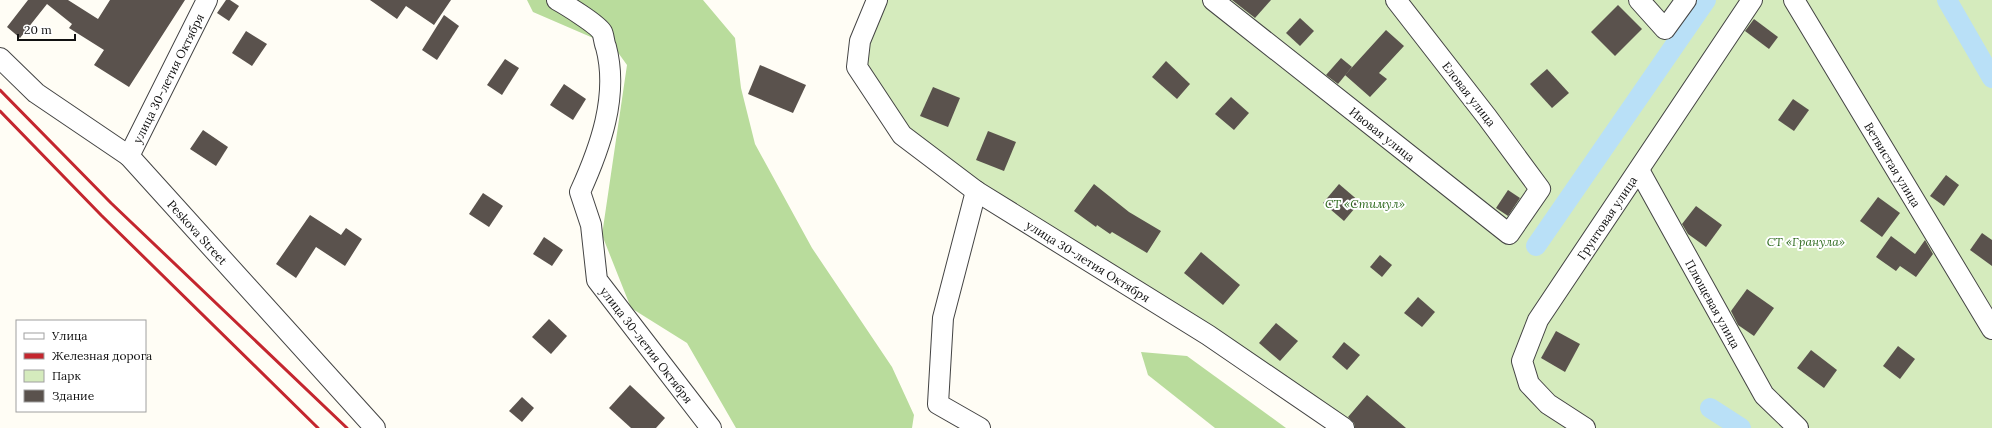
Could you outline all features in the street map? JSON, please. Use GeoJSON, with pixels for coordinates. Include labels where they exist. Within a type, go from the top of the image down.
{"type":"FeatureCollection","features":[{"type":"Feature","properties":{"kind":"street","name":"улица 30-летия Октября"},"geometry":{"type":"LineString","coordinates":[[129,156],[207,0]]}},
{"type":"Feature","properties":{"kind":"street","name":"улица 30-летия Октября"},"geometry":{"type":"LineString","coordinates":[[557,0],[569,6],[601,32],[608,56],[611,80],[606,120],[595,159],[580,192],[591,225],[597,280],[711,428]]}},
{"type":"Feature","properties":{"kind":"street","name":"улица 30-летия Октября"},"geometry":{"type":"LineString","coordinates":[[877,0],[860,41],[857,67],[902,135],[976,191],[1208,335],[1344,428]]}},
{"type":"Feature","properties":{"kind":"street","name":"Ивовая улица"},"geometry":{"type":"LineString","coordinates":[[1213,0],[1509,234],[1540,189]]}},
{"type":"Feature","properties":{"kind":"street","name":"Еловая улица"},"geometry":{"type":"LineString","coordinates":[[1396,0],[1487,117],[1540,189]]}},
{"type":"Feature","properties":{"kind":"street"},"geometry":{"type":"LineString","coordinates":[[1639,0],[1665,29],[1686,0]]}},
{"type":"Feature","properties":{"kind":"street","name":"Грунтовая улица"},"geometry":{"type":"LineString","coordinates":[[1585,428],[1548,404],[1529,384],[1522,361],[1538,320],[1752,0]]}},
{"type":"Feature","properties":{"kind":"street","name":"Ветвистая улица"},"geometry":{"type":"LineString","coordinates":[[1794,0],[1992,329]]}},
{"type":"Feature","properties":{"kind":"street","name":"Peskova Street"},"geometry":{"type":"LineString","coordinates":[[0,58],[36,93],[129,156],[375,428]]}},
{"type":"Feature","properties":{"kind":"street","name":"Плющевая улица"},"geometry":{"type":"LineString","coordinates":[[1639,170],[1764,395],[1798,428]]}},
{"type":"Feature","properties":{"kind":"street"},"geometry":{"type":"LineString","coordinates":[[976,191],[943,318],[938,404],[980,428]]}},
{"type":"Feature","properties":{"kind":"green space"},"geometry":{"type":"Polygon","coordinates":[[[527,0],[703,0],[735,38],[741,88],[755,144],[812,248],[892,367],[914,415],[912,428],[736,428],[687,343],[631,308],[602,235],[627,65],[614,47],[533,12],[527,0]]]}},
{"type":"Feature","properties":{"kind":"green space","name":"СТ «Стимул»"},"geometry":{"type":"Polygon","coordinates":[[[877,0],[1992,0],[1992,428],[1333,428],[959,184],[875,100],[858,59],[877,0]]]}},
{"type":"Feature","properties":{"kind":"green space"},"geometry":{"type":"Polygon","coordinates":[[[1141,352],[1187,356],[1286,428],[1215,428],[1148,375],[1141,352]]]}},
{"type":"Feature","properties":{"kind":"building"},"geometry":{"type":"Polygon","coordinates":[[[28,0],[68,0],[98,19],[110,0],[185,0],[129,87],[94,65],[104,50],[69,28],[72,24],[47,4],[20,38],[7,27],[28,0]]]}},
{"type":"Feature","properties":{"kind":"building"},"geometry":{"type":"Polygon","coordinates":[[[226,0],[230,0],[239,6],[229,21],[217,13],[226,0]]]}},
{"type":"Feature","properties":{"kind":"building"},"geometry":{"type":"Polygon","coordinates":[[[370,0],[451,0],[434,25],[406,6],[397,19],[370,0]]]}},
{"type":"Feature","properties":{"kind":"building"},"geometry":{"type":"Polygon","coordinates":[[[1232,0],[1271,0],[1255,18],[1232,0]]]}},
{"type":"Feature","properties":{"kind":"building"},"geometry":{"type":"Polygon","coordinates":[[[1618,5],[1642,29],[1615,56],[1591,32],[1618,5]]]}},
{"type":"Feature","properties":{"kind":"building"},"geometry":{"type":"Polygon","coordinates":[[[444,15],[459,26],[437,60],[422,50],[444,15]]]}},
{"type":"Feature","properties":{"kind":"building"},"geometry":{"type":"Polygon","coordinates":[[[1300,18],[1314,31],[1300,46],[1286,33],[1300,18]]]}},
{"type":"Feature","properties":{"kind":"building"},"geometry":{"type":"Polygon","coordinates":[[[1754,19],[1778,37],[1769,49],[1745,31],[1754,19]]]}},
{"type":"Feature","properties":{"kind":"building"},"geometry":{"type":"Polygon","coordinates":[[[1386,30],[1404,46],[1379,73],[1387,79],[1370,97],[1345,75],[1386,30]]]}},
{"type":"Feature","properties":{"kind":"building"},"geometry":{"type":"Polygon","coordinates":[[[246,31],[267,44],[252,66],[232,53],[246,31]]]}},
{"type":"Feature","properties":{"kind":"building"},"geometry":{"type":"Polygon","coordinates":[[[1341,58],[1352,67],[1338,84],[1326,75],[1341,58]]]}},
{"type":"Feature","properties":{"kind":"building"},"geometry":{"type":"Polygon","coordinates":[[[505,59],[519,68],[502,95],[487,85],[505,59]]]}},
{"type":"Feature","properties":{"kind":"building"},"geometry":{"type":"Polygon","coordinates":[[[1166,61],[1190,84],[1177,99],[1152,77],[1166,61]]]}},
{"type":"Feature","properties":{"kind":"building"},"geometry":{"type":"Polygon","coordinates":[[[760,65],[806,85],[793,113],[748,94],[760,65]]]}},
{"type":"Feature","properties":{"kind":"building"},"geometry":{"type":"Polygon","coordinates":[[[1547,69],[1569,93],[1552,108],[1530,84],[1547,69]]]}},
{"type":"Feature","properties":{"kind":"building"},"geometry":{"type":"Polygon","coordinates":[[[564,84],[586,99],[573,120],[550,105],[564,84]]]}},
{"type":"Feature","properties":{"kind":"building"},"geometry":{"type":"Polygon","coordinates":[[[933,87],[960,98],[948,127],[920,116],[933,87]]]}},
{"type":"Feature","properties":{"kind":"building"},"geometry":{"type":"Polygon","coordinates":[[[1231,97],[1249,113],[1234,130],[1215,114],[1231,97]]]}},
{"type":"Feature","properties":{"kind":"building"},"geometry":{"type":"Polygon","coordinates":[[[1793,99],[1809,110],[1794,131],[1778,120],[1793,99]]]}},
{"type":"Feature","properties":{"kind":"building"},"geometry":{"type":"Polygon","coordinates":[[[203,130],[228,147],[216,166],[190,149],[203,130]]]}},
{"type":"Feature","properties":{"kind":"building"},"geometry":{"type":"Polygon","coordinates":[[[988,131],[1016,142],[1004,171],[976,160],[988,131]]]}},
{"type":"Feature","properties":{"kind":"building"},"geometry":{"type":"Polygon","coordinates":[[[1946,175],[1959,185],[1944,206],[1930,196],[1946,175]]]}},
{"type":"Feature","properties":{"kind":"building"},"geometry":{"type":"Polygon","coordinates":[[[1094,184],[1129,212],[1161,231],[1147,253],[1112,232],[1110,234],[1097,225],[1096,227],[1074,211],[1094,184]]]}},
{"type":"Feature","properties":{"kind":"building"},"geometry":{"type":"Polygon","coordinates":[[[1339,184],[1360,202],[1344,221],[1323,203],[1339,184]]]}},
{"type":"Feature","properties":{"kind":"building"},"geometry":{"type":"Polygon","coordinates":[[[1508,190],[1520,198],[1508,216],[1496,208],[1508,190]]]}},
{"type":"Feature","properties":{"kind":"building"},"geometry":{"type":"Polygon","coordinates":[[[483,193],[503,206],[489,227],[469,214],[483,193]]]}},
{"type":"Feature","properties":{"kind":"building"},"geometry":{"type":"Polygon","coordinates":[[[1878,197],[1900,213],[1882,237],[1860,221],[1878,197]]]}},
{"type":"Feature","properties":{"kind":"building"},"geometry":{"type":"Polygon","coordinates":[[[1696,206],[1722,225],[1706,247],[1688,234],[1682,224],[1696,206]]]}},
{"type":"Feature","properties":{"kind":"building"},"geometry":{"type":"Polygon","coordinates":[[[310,215],[341,235],[346,228],[362,239],[345,266],[316,247],[296,278],[276,264],[310,215]]]}},
{"type":"Feature","properties":{"kind":"building"},"geometry":{"type":"Polygon","coordinates":[[[1982,233],[1992,240],[1992,266],[1970,250],[1982,233]]]}},
{"type":"Feature","properties":{"kind":"building"},"geometry":{"type":"Polygon","coordinates":[[[1891,236],[1915,254],[1925,240],[1933,254],[1916,277],[1900,266],[1896,271],[1876,257],[1891,236]]]}},
{"type":"Feature","properties":{"kind":"building"},"geometry":{"type":"Polygon","coordinates":[[[544,237],[563,250],[552,266],[533,254],[544,237]]]}},
{"type":"Feature","properties":{"kind":"building"},"geometry":{"type":"Polygon","coordinates":[[[1201,252],[1240,285],[1223,305],[1184,273],[1201,252]]]}},
{"type":"Feature","properties":{"kind":"building"},"geometry":{"type":"Polygon","coordinates":[[[1380,255],[1392,265],[1382,277],[1370,267],[1380,255]]]}},
{"type":"Feature","properties":{"kind":"building"},"geometry":{"type":"Polygon","coordinates":[[[1747,289],[1774,308],[1754,336],[1738,325],[1731,311],[1747,289]]]}},
{"type":"Feature","properties":{"kind":"building"},"geometry":{"type":"Polygon","coordinates":[[[1418,297],[1435,312],[1422,327],[1404,313],[1418,297]]]}},
{"type":"Feature","properties":{"kind":"building"},"geometry":{"type":"Polygon","coordinates":[[[549,319],[567,336],[551,354],[532,337],[549,319]]]}},
{"type":"Feature","properties":{"kind":"building"},"geometry":{"type":"Polygon","coordinates":[[[1276,323],[1298,341],[1280,361],[1259,343],[1276,323]]]}},
{"type":"Feature","properties":{"kind":"building"},"geometry":{"type":"Polygon","coordinates":[[[1556,331],[1580,344],[1565,372],[1541,358],[1556,331]]]}},
{"type":"Feature","properties":{"kind":"building"},"geometry":{"type":"Polygon","coordinates":[[[1344,342],[1360,355],[1347,370],[1332,357],[1344,342]]]}},
{"type":"Feature","properties":{"kind":"building"},"geometry":{"type":"Polygon","coordinates":[[[1898,346],[1915,359],[1900,379],[1883,366],[1898,346]]]}},
{"type":"Feature","properties":{"kind":"building"},"geometry":{"type":"Polygon","coordinates":[[[1811,350],[1837,370],[1824,388],[1797,368],[1811,350]]]}},
{"type":"Feature","properties":{"kind":"building"},"geometry":{"type":"Polygon","coordinates":[[[630,385],[665,418],[656,428],[631,428],[609,408],[630,385]]]}},
{"type":"Feature","properties":{"kind":"building"},"geometry":{"type":"Polygon","coordinates":[[[1367,395],[1406,428],[1355,428],[1354,423],[1348,417],[1367,395]]]}},
{"type":"Feature","properties":{"kind":"building"},"geometry":{"type":"Polygon","coordinates":[[[522,397],[534,408],[522,422],[509,411],[522,397]]]}},
{"type":"Feature","properties":{"kind":"waterway"},"geometry":{"type":"LineString","coordinates":[[1536,246],[1706,0]]}},
{"type":"Feature","properties":{"kind":"waterway"},"geometry":{"type":"LineString","coordinates":[[1947,0],[1992,78]]}},
{"type":"Feature","properties":{"kind":"waterway"},"geometry":{"type":"LineString","coordinates":[[1710,408],[1741,428]]}},
{"type":"Feature","properties":{"kind":"railway"},"geometry":{"type":"LineString","coordinates":[[0,90],[111,203],[347,428]]}},
{"type":"Feature","properties":{"kind":"railway"},"geometry":{"type":"LineString","coordinates":[[0,111],[101,215],[318,428]]}},
{"type":"Feature","properties":{"kind":"park label","name":"СТ «Гранула»"},"geometry":{"type":"Point","coordinates":[1806,241]}}]}
